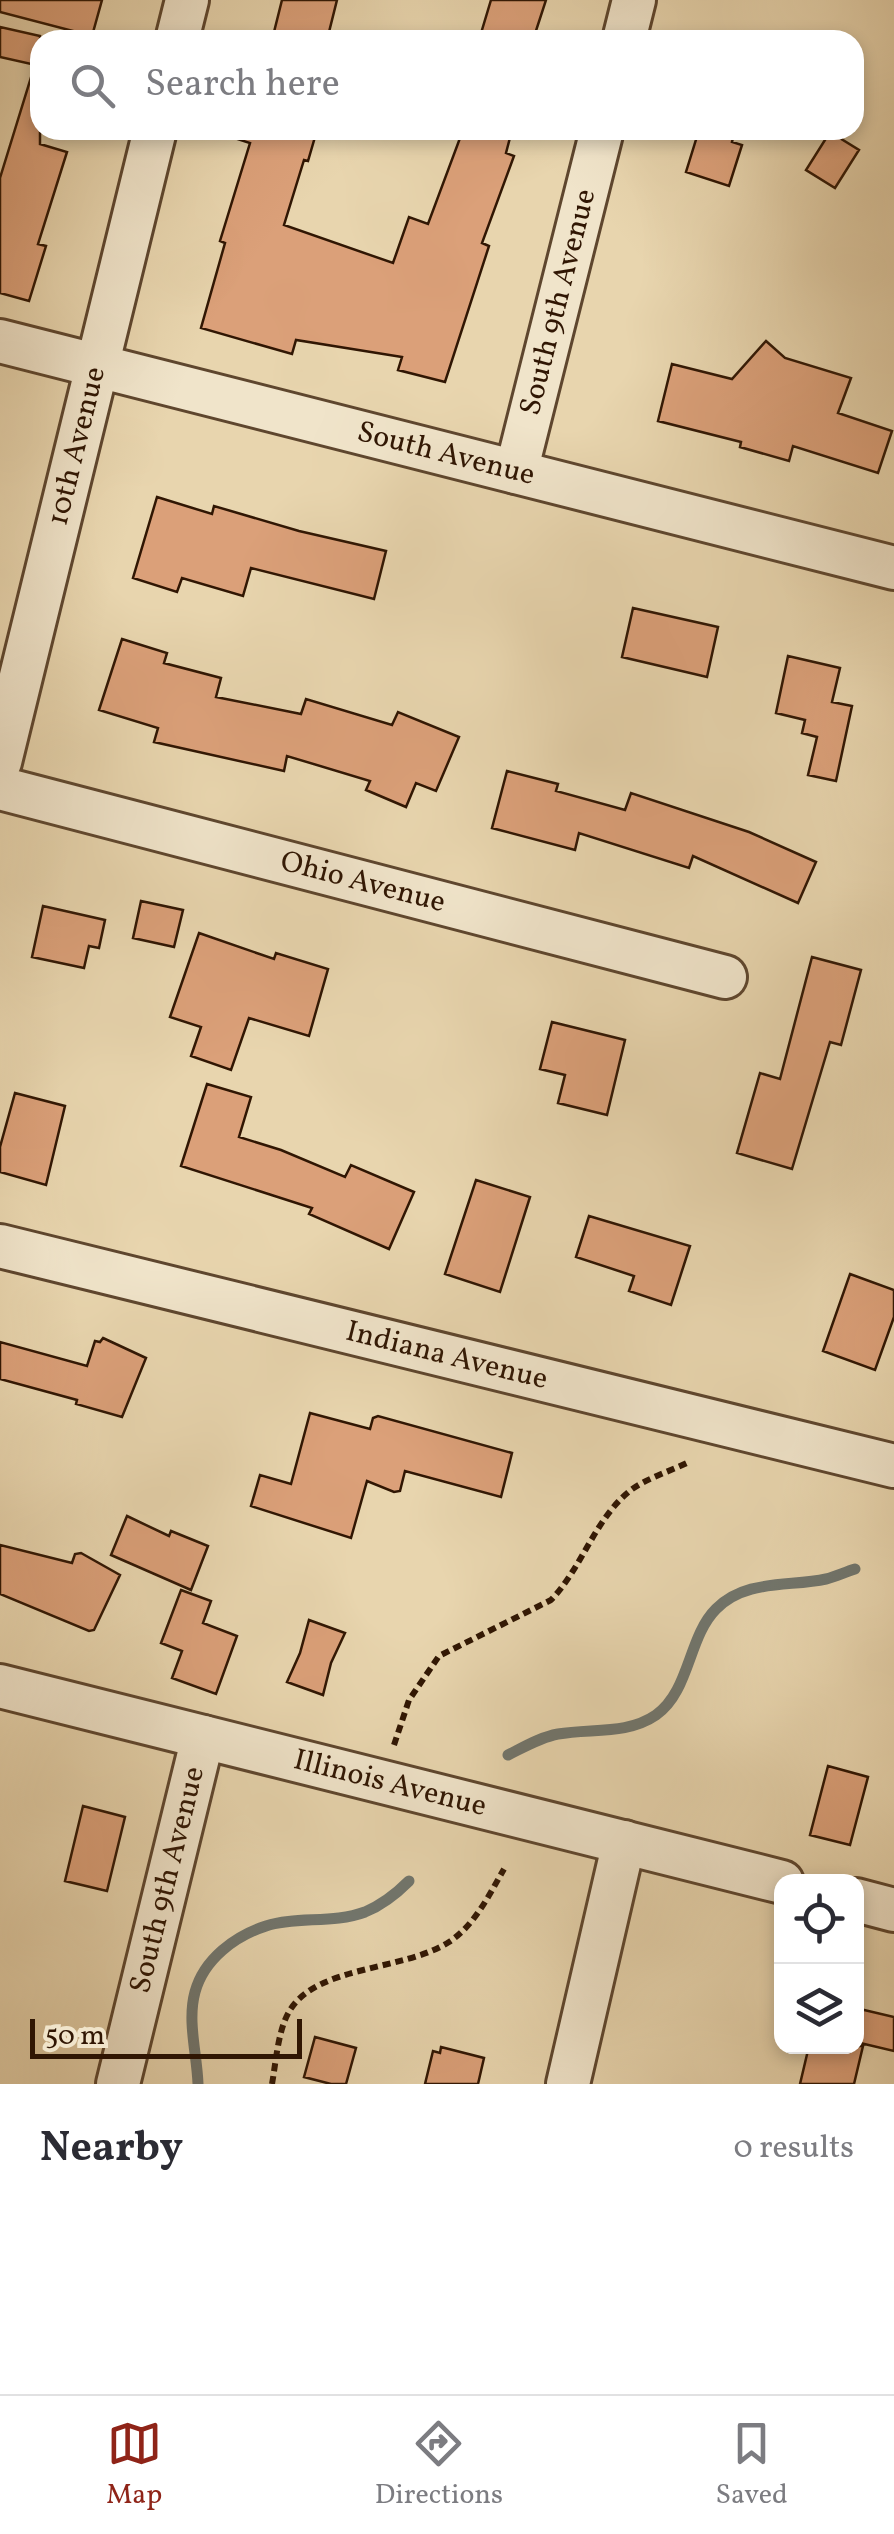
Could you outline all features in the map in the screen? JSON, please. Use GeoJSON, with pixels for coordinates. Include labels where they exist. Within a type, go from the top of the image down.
{"type":"FeatureCollection","features":[{"type":"Feature","properties":{"kind":"street"},"geometry":{"type":"LineString","coordinates":[[180,30],[187,0]]}},
{"type":"Feature","properties":{"kind":"street"},"geometry":{"type":"LineString","coordinates":[[626,30],[634,0]]}},
{"type":"Feature","properties":{"kind":"street","name":"10th Avenue"},"geometry":{"type":"LineString","coordinates":[[0,762],[153,140]]}},
{"type":"Feature","properties":{"kind":"street","name":"South 9th Avenue"},"geometry":{"type":"LineString","coordinates":[[516,472],[599,140]]}},
{"type":"Feature","properties":{"kind":"street","name":"South Avenue"},"geometry":{"type":"LineString","coordinates":[[0,342],[894,568]]}},
{"type":"Feature","properties":{"kind":"street","name":"Ohio Avenue"},"geometry":{"type":"LineString","coordinates":[[0,788],[724,977]]}},
{"type":"Feature","properties":{"kind":"street","name":"Indiana Avenue"},"geometry":{"type":"LineString","coordinates":[[0,1246],[894,1466]]}},
{"type":"Feature","properties":{"kind":"street","name":"Illinois Avenue"},"geometry":{"type":"LineString","coordinates":[[0,1686],[774,1880]]}},
{"type":"Feature","properties":{"kind":"street","name":"South 9th Avenue"},"geometry":{"type":"LineString","coordinates":[[118,2084],[203,1736]]}},
{"type":"Feature","properties":{"kind":"street"},"geometry":{"type":"LineString","coordinates":[[568,2084],[624,1842]]}},
{"type":"Feature","properties":{"kind":"street"},"geometry":{"type":"LineString","coordinates":[[864,1902],[894,1910]]}},
{"type":"Feature","properties":{"kind":"path"},"geometry":{"type":"LineString","coordinates":[[392,1751],[409,1700],[439,1656],[551,1600],[564,1587],[610,1513],[632,1489],[690,1462]]}},
{"type":"Feature","properties":{"kind":"path"},"geometry":{"type":"LineString","coordinates":[[272,2084],[287,2013],[304,1992],[324,1982],[424,1956],[452,1940],[478,1913],[504,1869]]}},
{"type":"Feature","properties":{"kind":"building"},"geometry":{"type":"Polygon","coordinates":[[[0,0],[102,0],[94,30],[69,30],[0,12],[0,0]]]}},
{"type":"Feature","properties":{"kind":"building"},"geometry":{"type":"Polygon","coordinates":[[[282,0],[337,0],[330,30],[274,30],[282,0]]]}},
{"type":"Feature","properties":{"kind":"building"},"geometry":{"type":"Polygon","coordinates":[[[491,0],[546,0],[536,30],[482,30],[491,0]]]}},
{"type":"Feature","properties":{"kind":"building"},"geometry":{"type":"Polygon","coordinates":[[[0,27],[30,34],[30,64],[0,57],[0,27]]]}},
{"type":"Feature","properties":{"kind":"building"},"geometry":{"type":"Polygon","coordinates":[[[30,81],[30,140],[40,140],[40,144],[67,152],[38,244],[46,246],[29,301],[0,293],[0,178],[30,81]]]}},
{"type":"Feature","properties":{"kind":"building"},"geometry":{"type":"Polygon","coordinates":[[[240,140],[314,140],[284,225],[393,263],[409,217],[428,224],[459,140],[509,140],[506,153],[514,156],[482,243],[489,246],[445,382],[398,370],[402,357],[296,340],[292,354],[201,328],[225,243],[220,241],[250,143],[240,140]]]}},
{"type":"Feature","properties":{"kind":"building"},"geometry":{"type":"Polygon","coordinates":[[[696,140],[732,140],[742,145],[729,186],[686,172],[696,140]]]}},
{"type":"Feature","properties":{"kind":"building"},"geometry":{"type":"Polygon","coordinates":[[[825,140],[843,140],[859,150],[835,188],[806,170],[825,140]]]}},
{"type":"Feature","properties":{"kind":"building"},"geometry":{"type":"Polygon","coordinates":[[[766,341],[785,358],[851,378],[838,413],[892,431],[878,473],[793,446],[789,461],[740,447],[741,442],[658,421],[672,364],[732,379],[766,341]]]}},
{"type":"Feature","properties":{"kind":"building"},"geometry":{"type":"Polygon","coordinates":[[[157,497],[212,514],[214,506],[386,551],[374,599],[251,568],[243,596],[182,578],[177,592],[133,578],[157,497]]]}},
{"type":"Feature","properties":{"kind":"building"},"geometry":{"type":"Polygon","coordinates":[[[633,608],[718,627],[707,677],[622,657],[633,608]]]}},
{"type":"Feature","properties":{"kind":"building"},"geometry":{"type":"Polygon","coordinates":[[[122,639],[167,653],[164,663],[221,678],[216,697],[301,714],[306,699],[392,725],[398,712],[459,737],[436,791],[416,783],[406,807],[366,790],[370,781],[287,756],[284,771],[154,742],[158,728],[99,710],[122,639]]]}},
{"type":"Feature","properties":{"kind":"building"},"geometry":{"type":"Polygon","coordinates":[[[788,656],[840,668],[832,702],[852,706],[836,781],[808,775],[817,737],[802,733],[805,720],[776,713],[788,656]]]}},
{"type":"Feature","properties":{"kind":"building"},"geometry":{"type":"Polygon","coordinates":[[[507,771],[558,784],[556,791],[625,810],[631,793],[749,832],[816,862],[798,903],[693,856],[689,868],[579,833],[575,850],[492,828],[507,771]]]}},
{"type":"Feature","properties":{"kind":"building"},"geometry":{"type":"Polygon","coordinates":[[[141,901],[183,910],[174,947],[133,938],[141,901]]]}},
{"type":"Feature","properties":{"kind":"building"},"geometry":{"type":"Polygon","coordinates":[[[43,906],[105,920],[99,948],[89,946],[84,968],[32,957],[43,906]]]}},
{"type":"Feature","properties":{"kind":"building"},"geometry":{"type":"Polygon","coordinates":[[[199,933],[274,959],[276,953],[328,969],[309,1036],[249,1018],[231,1070],[191,1056],[201,1027],[170,1017],[199,933]]]}},
{"type":"Feature","properties":{"kind":"building"},"geometry":{"type":"Polygon","coordinates":[[[812,957],[861,970],[841,1045],[830,1042],[792,1169],[737,1153],[760,1073],[780,1079],[812,957]]]}},
{"type":"Feature","properties":{"kind":"building"},"geometry":{"type":"Polygon","coordinates":[[[552,1022],[625,1040],[607,1115],[558,1103],[565,1075],[540,1069],[552,1022]]]}},
{"type":"Feature","properties":{"kind":"building"},"geometry":{"type":"Polygon","coordinates":[[[207,1084],[251,1097],[239,1137],[345,1177],[351,1165],[414,1192],[389,1249],[309,1214],[312,1208],[181,1166],[207,1084]]]}},
{"type":"Feature","properties":{"kind":"building"},"geometry":{"type":"Polygon","coordinates":[[[15,1093],[65,1106],[46,1185],[0,1172],[0,1147],[15,1093]]]}},
{"type":"Feature","properties":{"kind":"building"},"geometry":{"type":"Polygon","coordinates":[[[476,1180],[530,1197],[500,1292],[445,1274],[476,1180]]]}},
{"type":"Feature","properties":{"kind":"building"},"geometry":{"type":"Polygon","coordinates":[[[589,1216],[690,1246],[671,1305],[629,1291],[634,1276],[576,1257],[589,1216]]]}},
{"type":"Feature","properties":{"kind":"building"},"geometry":{"type":"Polygon","coordinates":[[[850,1274],[894,1290],[894,1317],[875,1370],[823,1351],[850,1274]]]}},
{"type":"Feature","properties":{"kind":"building"},"geometry":{"type":"Polygon","coordinates":[[[103,1338],[146,1358],[122,1417],[0,1379],[0,1342],[87,1366],[95,1341],[103,1338]]]}},
{"type":"Feature","properties":{"kind":"building"},"geometry":{"type":"Polygon","coordinates":[[[310,1413],[370,1429],[373,1418],[378,1416],[512,1453],[501,1497],[405,1471],[400,1491],[367,1481],[351,1538],[251,1506],[260,1475],[291,1484],[310,1413]]]}},
{"type":"Feature","properties":{"kind":"building"},"geometry":{"type":"Polygon","coordinates":[[[127,1516],[169,1536],[171,1531],[208,1546],[191,1590],[111,1555],[127,1516]]]}},
{"type":"Feature","properties":{"kind":"building"},"geometry":{"type":"Polygon","coordinates":[[[0,1545],[72,1563],[75,1554],[81,1553],[120,1575],[94,1630],[0,1594],[0,1545]]]}},
{"type":"Feature","properties":{"kind":"building"},"geometry":{"type":"Polygon","coordinates":[[[181,1590],[211,1601],[203,1623],[237,1636],[216,1694],[172,1678],[182,1651],[161,1643],[181,1590]]]}},
{"type":"Feature","properties":{"kind":"building"},"geometry":{"type":"Polygon","coordinates":[[[309,1620],[345,1633],[331,1663],[323,1695],[287,1682],[309,1620]]]}},
{"type":"Feature","properties":{"kind":"building"},"geometry":{"type":"Polygon","coordinates":[[[828,1766],[868,1777],[850,1845],[810,1835],[828,1766]]]}},
{"type":"Feature","properties":{"kind":"building"},"geometry":{"type":"Polygon","coordinates":[[[83,1806],[125,1817],[107,1891],[65,1881],[83,1806]]]}},
{"type":"Feature","properties":{"kind":"building"},"geometry":{"type":"Polygon","coordinates":[[[864,2010],[894,2017],[894,2051],[864,2044],[864,2010]]]}},
{"type":"Feature","properties":{"kind":"building"},"geometry":{"type":"Polygon","coordinates":[[[315,2037],[356,2048],[346,2084],[304,2077],[315,2037]]]}},
{"type":"Feature","properties":{"kind":"building"},"geometry":{"type":"Polygon","coordinates":[[[441,2047],[484,2058],[478,2084],[425,2084],[433,2051],[440,2053],[441,2047]]]}},
{"type":"Feature","properties":{"kind":"building"},"geometry":{"type":"Polygon","coordinates":[[[807,2054],[861,2054],[854,2084],[800,2084],[807,2054]]]}},
{"type":"Feature","properties":{"kind":"waterway"},"geometry":{"type":"LineString","coordinates":[[508,1755],[552,1735],[621,1728],[645,1721],[667,1705],[676,1692],[707,1621],[728,1599],[754,1588],[826,1579],[855,1569]]}},
{"type":"Feature","properties":{"kind":"waterway"},"geometry":{"type":"LineString","coordinates":[[198,2084],[193,2003],[199,1980],[222,1950],[266,1926],[365,1912],[409,1881]]}}]}
